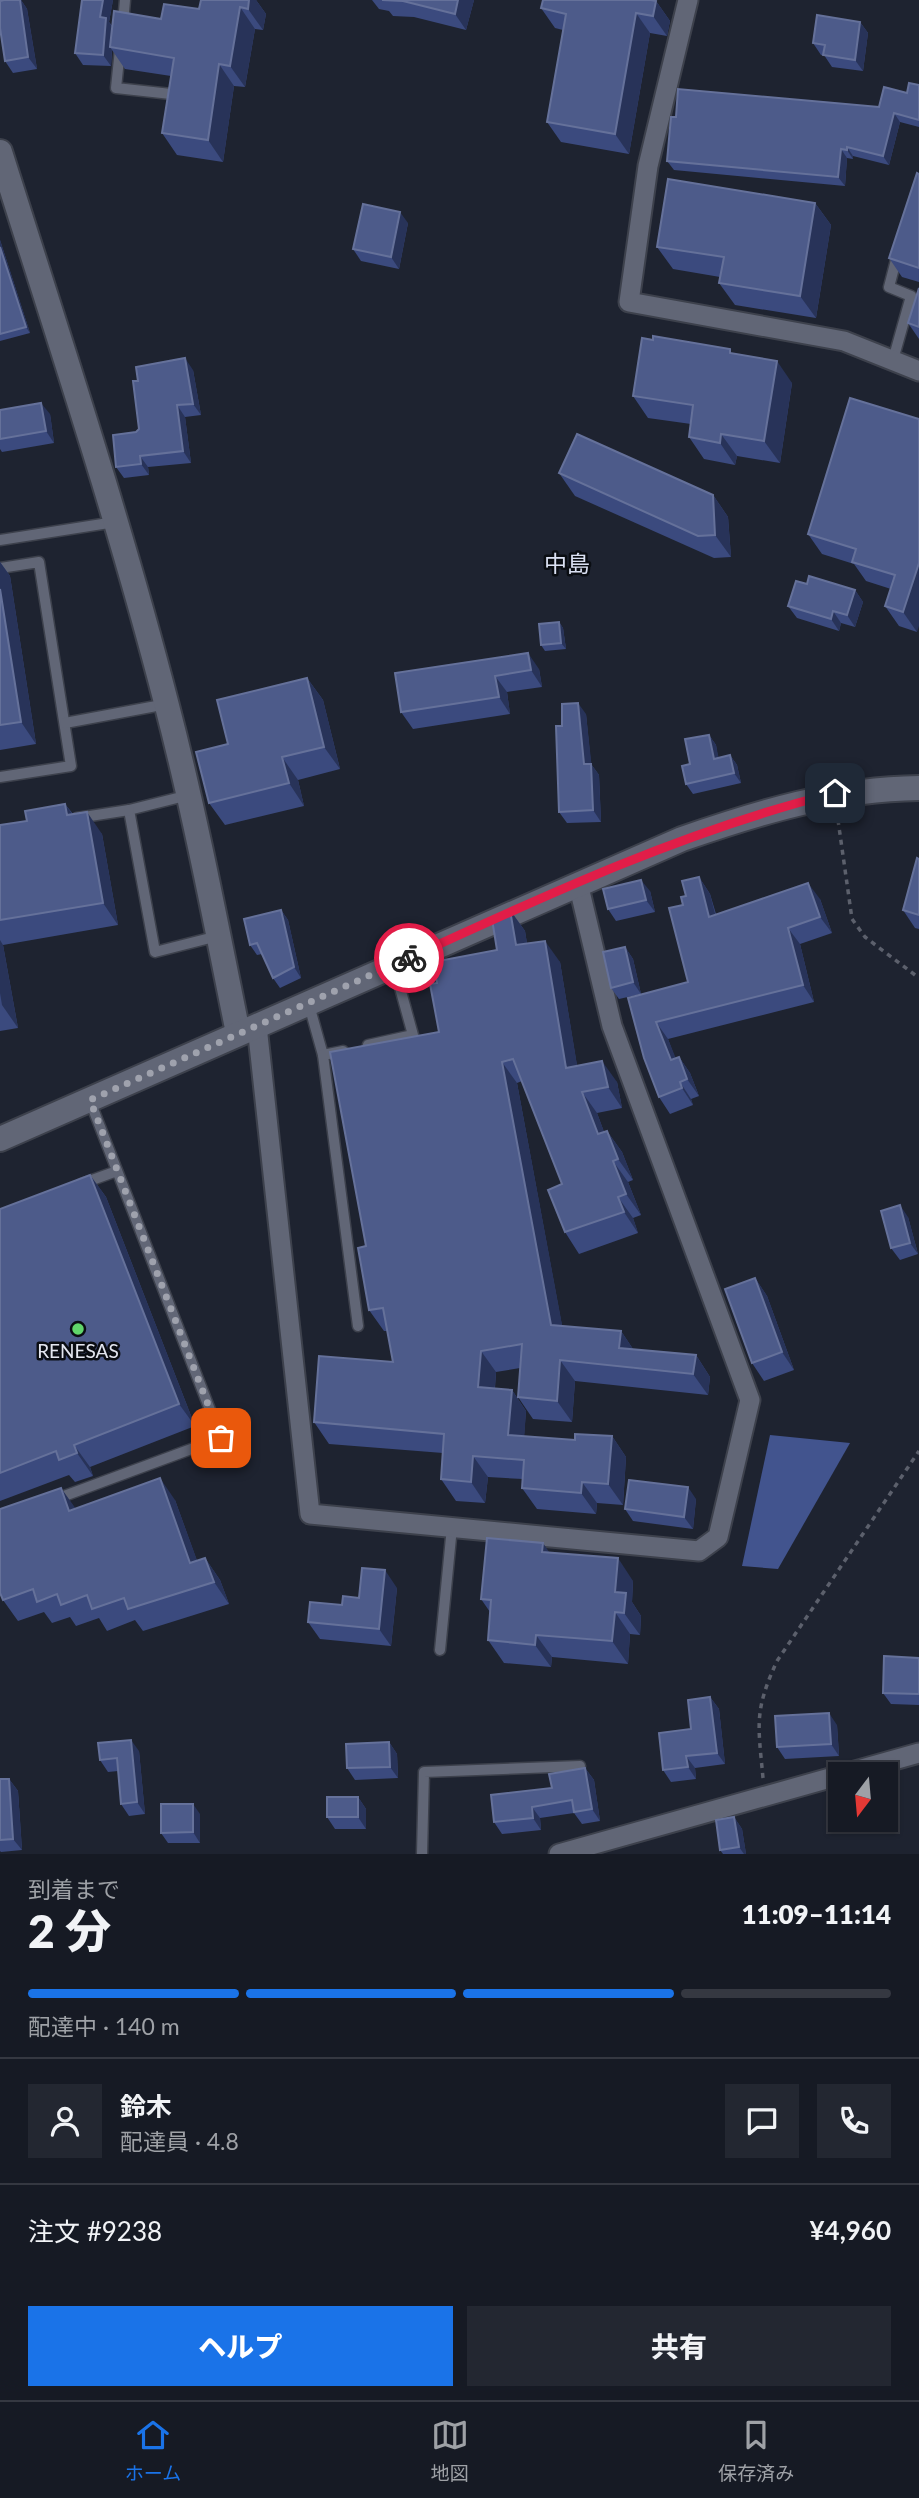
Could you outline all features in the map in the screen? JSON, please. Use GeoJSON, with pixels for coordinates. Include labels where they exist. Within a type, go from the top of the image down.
{"type":"FeatureCollection","features":[{"type":"Feature","properties":{"kind":"street"},"geometry":{"type":"LineString","coordinates":[[688,0],[648,166],[629,302],[844,341],[919,370]]}},
{"type":"Feature","properties":{"kind":"street"},"geometry":{"type":"LineString","coordinates":[[0,152],[115,522],[167,704],[218,936],[248,1029],[310,1514],[699,1551],[718,1537],[750,1400],[612,1026],[579,883]]}},
{"type":"Feature","properties":{"kind":"street"},"geometry":{"type":"LineString","coordinates":[[0,1139],[682,839],[757,813],[835,793],[919,788]]}},
{"type":"Feature","properties":{"kind":"street"},"geometry":{"type":"LineString","coordinates":[[559,1854],[765,1794],[919,1753]]}},
{"type":"Feature","properties":{"kind":"lane"},"geometry":{"type":"LineString","coordinates":[[125,0],[116,88],[171,94]]}},
{"type":"Feature","properties":{"kind":"lane"},"geometry":{"type":"LineString","coordinates":[[893,360],[911,296],[889,287],[901,239]]}},
{"type":"Feature","properties":{"kind":"lane"},"geometry":{"type":"LineString","coordinates":[[0,540],[115,522]]}},
{"type":"Feature","properties":{"kind":"lane"},"geometry":{"type":"LineString","coordinates":[[0,568],[39,562],[72,766],[0,777]]}},
{"type":"Feature","properties":{"kind":"lane"},"geometry":{"type":"LineString","coordinates":[[65,723],[167,704]]}},
{"type":"Feature","properties":{"kind":"lane"},"geometry":{"type":"LineString","coordinates":[[64,820],[129,810],[189,795]]}},
{"type":"Feature","properties":{"kind":"lane"},"geometry":{"type":"LineString","coordinates":[[129,810],[155,952],[218,936]]}},
{"type":"Feature","properties":{"kind":"lane"},"geometry":{"type":"LineString","coordinates":[[362,1047],[413,1035],[394,965]]}},
{"type":"Feature","properties":{"kind":"lane"},"geometry":{"type":"LineString","coordinates":[[309,1003],[323,1055],[358,1326]]}},
{"type":"Feature","properties":{"kind":"lane"},"geometry":{"type":"LineString","coordinates":[[323,1055],[349,1050]]}},
{"type":"Feature","properties":{"kind":"lane"},"geometry":{"type":"LineString","coordinates":[[39,1505],[221,1438],[90,1100]]}},
{"type":"Feature","properties":{"kind":"lane"},"geometry":{"type":"LineString","coordinates":[[65,1190],[117,1171]]}},
{"type":"Feature","properties":{"kind":"lane"},"geometry":{"type":"LineString","coordinates":[[440,1650],[452,1527]]}},
{"type":"Feature","properties":{"kind":"lane"},"geometry":{"type":"LineString","coordinates":[[422,1854],[424,1772],[580,1766]]}},
{"type":"Feature","properties":{"kind":"path"},"geometry":{"type":"LineString","coordinates":[[835,793],[852,919],[865,937],[919,978]]}},
{"type":"Feature","properties":{"kind":"path"},"geometry":{"type":"LineString","coordinates":[[765,1794],[757,1718],[763,1692],[777,1661],[919,1451]]}},
{"type":"Feature","properties":{"kind":"water"},"geometry":{"type":"Polygon","coordinates":[[[770,1435],[850,1443],[778,1569],[742,1566],[770,1435]]]}},
{"type":"Feature","properties":{"kind":"building"},"geometry":{"type":"Polygon","coordinates":[[[20,0],[28,57],[5,61],[0,28],[0,1],[20,0]]]}},
{"type":"Feature","properties":{"kind":"building"},"geometry":{"type":"Polygon","coordinates":[[[82,0],[103,0],[100,17],[106,18],[103,55],[75,53],[82,0]]]}},
{"type":"Feature","properties":{"kind":"building"},"geometry":{"type":"Polygon","coordinates":[[[201,0],[249,0],[248,9],[240,7],[230,66],[219,64],[208,140],[162,133],[174,58],[110,47],[114,11],[161,19],[164,4],[199,9],[201,0]]]}},
{"type":"Feature","properties":{"kind":"building"},"geometry":{"type":"Polygon","coordinates":[[[382,0],[458,0],[455,14],[403,1],[382,0]]]}},
{"type":"Feature","properties":{"kind":"building"},"geometry":{"type":"Polygon","coordinates":[[[543,0],[656,1],[653,16],[636,13],[615,134],[547,122],[566,14],[541,8],[543,0]]]}},
{"type":"Feature","properties":{"kind":"building"},"geometry":{"type":"Polygon","coordinates":[[[817,15],[860,22],[855,60],[823,55],[825,45],[813,43],[817,15]]]}},
{"type":"Feature","properties":{"kind":"building"},"geometry":{"type":"Polygon","coordinates":[[[909,83],[919,85],[919,120],[894,113],[883,156],[847,147],[847,150],[841,149],[838,177],[667,161],[671,117],[676,117],[678,89],[879,107],[884,87],[907,93],[909,83]]]}},
{"type":"Feature","properties":{"kind":"building"},"geometry":{"type":"Polygon","coordinates":[[[917,173],[919,174],[919,268],[889,258],[917,173]]]}},
{"type":"Feature","properties":{"kind":"building"},"geometry":{"type":"Polygon","coordinates":[[[668,179],[815,203],[800,296],[719,283],[724,257],[657,247],[668,179]]]}},
{"type":"Feature","properties":{"kind":"building"},"geometry":{"type":"Polygon","coordinates":[[[363,204],[400,212],[391,257],[353,249],[363,204]]]}},
{"type":"Feature","properties":{"kind":"building"},"geometry":{"type":"Polygon","coordinates":[[[0,247],[26,327],[0,334],[0,247]]]}},
{"type":"Feature","properties":{"kind":"building"},"geometry":{"type":"Polygon","coordinates":[[[919,288],[919,327],[908,323],[919,288]]]}},
{"type":"Feature","properties":{"kind":"building"},"geometry":{"type":"Polygon","coordinates":[[[653,336],[730,349],[730,353],[777,361],[764,441],[721,434],[720,443],[689,437],[693,405],[633,396],[642,338],[653,340],[653,336]]]}},
{"type":"Feature","properties":{"kind":"building"},"geometry":{"type":"Polygon","coordinates":[[[185,358],[193,404],[177,405],[183,451],[140,456],[141,464],[116,467],[113,435],[136,432],[139,429],[133,381],[138,381],[136,367],[185,358]]]}},
{"type":"Feature","properties":{"kind":"building"},"geometry":{"type":"Polygon","coordinates":[[[850,398],[919,419],[919,563],[903,612],[885,606],[895,575],[852,562],[856,549],[808,534],[850,398]]]}},
{"type":"Feature","properties":{"kind":"building"},"geometry":{"type":"Polygon","coordinates":[[[41,403],[46,431],[0,439],[0,410],[41,403]]]}},
{"type":"Feature","properties":{"kind":"building"},"geometry":{"type":"Polygon","coordinates":[[[577,434],[713,495],[715,535],[698,536],[559,473],[577,434]]]}},
{"type":"Feature","properties":{"kind":"building"},"geometry":{"type":"Polygon","coordinates":[[[809,576],[855,590],[847,615],[833,611],[831,619],[788,606],[796,581],[807,584],[809,576]]]}},
{"type":"Feature","properties":{"kind":"building"},"geometry":{"type":"Polygon","coordinates":[[[0,589],[21,722],[0,725],[0,589]]]}},
{"type":"Feature","properties":{"kind":"building"},"geometry":{"type":"Polygon","coordinates":[[[559,622],[561,643],[541,645],[539,624],[559,622]]]}},
{"type":"Feature","properties":{"kind":"building"},"geometry":{"type":"Polygon","coordinates":[[[528,653],[531,670],[495,676],[499,697],[401,712],[395,673],[528,653]]]}},
{"type":"Feature","properties":{"kind":"building"},"geometry":{"type":"Polygon","coordinates":[[[307,678],[324,747],[282,757],[289,783],[209,803],[196,752],[228,744],[217,700],[307,678]]]}},
{"type":"Feature","properties":{"kind":"building"},"geometry":{"type":"Polygon","coordinates":[[[578,703],[584,764],[591,764],[593,810],[559,812],[556,726],[562,726],[562,704],[578,703]]]}},
{"type":"Feature","properties":{"kind":"building"},"geometry":{"type":"Polygon","coordinates":[[[709,735],[714,759],[730,755],[734,773],[686,784],[682,766],[690,764],[685,739],[709,735]]]}},
{"type":"Feature","properties":{"kind":"building"},"geometry":{"type":"Polygon","coordinates":[[[65,804],[67,815],[87,812],[103,903],[0,920],[0,825],[27,821],[25,811],[65,804]]]}},
{"type":"Feature","properties":{"kind":"building"},"geometry":{"type":"Polygon","coordinates":[[[917,858],[919,859],[919,915],[903,910],[917,858]]]}},
{"type":"Feature","properties":{"kind":"building"},"geometry":{"type":"Polygon","coordinates":[[[699,877],[709,917],[808,883],[820,917],[788,928],[803,985],[656,1022],[671,1060],[679,1057],[687,1079],[680,1082],[682,1088],[659,1097],[644,1058],[628,998],[688,982],[669,908],[683,905],[681,897],[686,896],[682,881],[699,877]]]}},
{"type":"Feature","properties":{"kind":"building"},"geometry":{"type":"Polygon","coordinates":[[[641,880],[646,900],[608,909],[603,889],[641,880]]]}},
{"type":"Feature","properties":{"kind":"building"},"geometry":{"type":"Polygon","coordinates":[[[281,910],[294,967],[273,978],[257,943],[250,945],[244,919],[281,910]]]}},
{"type":"Feature","properties":{"kind":"building"},"geometry":{"type":"Polygon","coordinates":[[[510,910],[516,945],[545,941],[566,1068],[602,1061],[608,1087],[582,1092],[598,1134],[607,1131],[618,1159],[613,1161],[626,1194],[618,1197],[624,1212],[565,1232],[548,1190],[562,1184],[513,1059],[502,1062],[551,1325],[621,1331],[619,1348],[696,1355],[693,1374],[560,1360],[557,1401],[518,1397],[522,1344],[481,1351],[478,1387],[512,1390],[508,1435],[575,1440],[575,1434],[612,1436],[608,1484],[582,1482],[581,1493],[522,1488],[524,1460],[473,1456],[471,1482],[441,1479],[444,1434],[314,1422],[319,1356],[393,1362],[383,1308],[369,1310],[358,1248],[366,1246],[330,1052],[439,1032],[430,984],[437,983],[433,962],[497,950],[492,919],[510,910]]]}},
{"type":"Feature","properties":{"kind":"building"},"geometry":{"type":"Polygon","coordinates":[[[625,947],[633,982],[611,988],[603,952],[625,947]]]}},
{"type":"Feature","properties":{"kind":"building","name":"RENESAS"},"geometry":{"type":"Polygon","coordinates":[[[90,1175],[179,1404],[74,1445],[77,1453],[59,1460],[56,1451],[0,1473],[0,1209],[90,1175]]]}},
{"type":"Feature","properties":{"kind":"building"},"geometry":{"type":"Polygon","coordinates":[[[900,1205],[910,1243],[891,1248],[881,1211],[900,1205]]]}},
{"type":"Feature","properties":{"kind":"building"},"geometry":{"type":"Polygon","coordinates":[[[755,1278],[782,1352],[752,1363],[725,1289],[755,1278]]]}},
{"type":"Feature","properties":{"kind":"building"},"geometry":{"type":"Polygon","coordinates":[[[160,1478],[190,1563],[205,1558],[214,1582],[128,1609],[124,1598],[92,1609],[87,1595],[61,1605],[57,1594],[37,1602],[33,1589],[3,1600],[0,1593],[0,1509],[61,1488],[69,1511],[160,1478]]]}},
{"type":"Feature","properties":{"kind":"building"},"geometry":{"type":"Polygon","coordinates":[[[629,1480],[688,1487],[684,1517],[625,1509],[629,1480]]]}},
{"type":"Feature","properties":{"kind":"building"},"geometry":{"type":"Polygon","coordinates":[[[487,1538],[543,1543],[542,1552],[618,1558],[615,1592],[626,1593],[624,1613],[615,1612],[612,1641],[536,1635],[535,1645],[488,1640],[491,1600],[481,1599],[487,1538]]]}},
{"type":"Feature","properties":{"kind":"building"},"geometry":{"type":"Polygon","coordinates":[[[362,1568],[385,1570],[379,1629],[308,1622],[310,1602],[342,1605],[343,1596],[359,1598],[362,1568]]]}},
{"type":"Feature","properties":{"kind":"building"},"geometry":{"type":"Polygon","coordinates":[[[884,1656],[919,1658],[919,1694],[883,1693],[884,1656]]]}},
{"type":"Feature","properties":{"kind":"building"},"geometry":{"type":"Polygon","coordinates":[[[710,1697],[717,1753],[686,1756],[688,1767],[663,1770],[659,1733],[691,1729],[688,1700],[710,1697]]]}},
{"type":"Feature","properties":{"kind":"building"},"geometry":{"type":"Polygon","coordinates":[[[829,1713],[831,1744],[777,1747],[775,1716],[829,1713]]]}},
{"type":"Feature","properties":{"kind":"building"},"geometry":{"type":"Polygon","coordinates":[[[131,1740],[137,1802],[121,1804],[117,1758],[100,1760],[98,1743],[131,1740]]]}},
{"type":"Feature","properties":{"kind":"building"},"geometry":{"type":"Polygon","coordinates":[[[389,1742],[390,1767],[347,1768],[346,1744],[389,1742]]]}},
{"type":"Feature","properties":{"kind":"building"},"geometry":{"type":"Polygon","coordinates":[[[585,1768],[592,1809],[574,1812],[572,1800],[532,1807],[533,1818],[494,1822],[491,1795],[552,1788],[549,1774],[585,1768]]]}},
{"type":"Feature","properties":{"kind":"building"},"geometry":{"type":"Polygon","coordinates":[[[0,1779],[9,1779],[13,1839],[0,1840],[0,1779]]]}},
{"type":"Feature","properties":{"kind":"building"},"geometry":{"type":"Polygon","coordinates":[[[327,1797],[358,1797],[358,1817],[327,1817],[327,1797]]]}},
{"type":"Feature","properties":{"kind":"building"},"geometry":{"type":"Polygon","coordinates":[[[161,1804],[193,1804],[193,1832],[161,1833],[161,1804]]]}},
{"type":"Feature","properties":{"kind":"building"},"geometry":{"type":"Polygon","coordinates":[[[734,1817],[739,1847],[720,1850],[716,1820],[734,1817]]]}},
{"type":"Feature","properties":{"kind":"way so far"},"geometry":{"type":"LineString","coordinates":[[221,1438],[94,1117],[90,1100],[409,958]]}},
{"type":"Feature","properties":{"kind":"place","name":"RENESAS"},"geometry":{"type":"Point","coordinates":[78,1329]}},
{"type":"Feature","properties":{"kind":"district","name":"中島"},"geometry":{"type":"Point","coordinates":[567,564]}},
{"type":"Feature","properties":{"kind":"route"},"geometry":{"type":"LineString","coordinates":[[409,958],[500,916],[682,839],[757,813],[835,793]]}}]}
